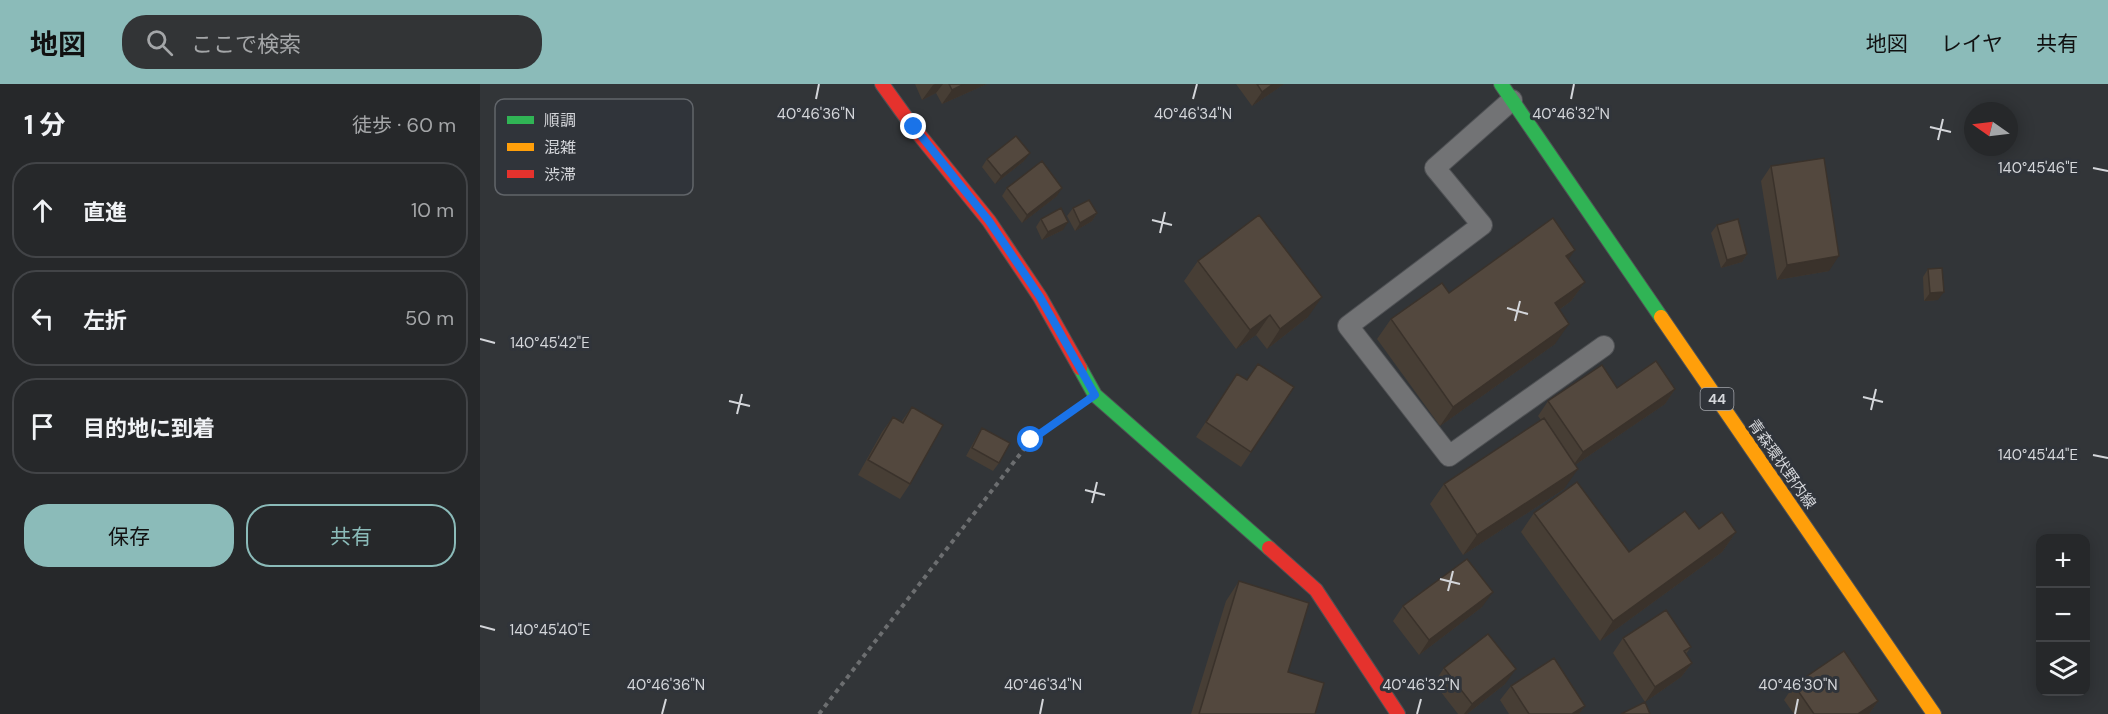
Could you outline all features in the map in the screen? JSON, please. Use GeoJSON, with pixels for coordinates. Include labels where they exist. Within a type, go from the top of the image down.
{"type":"FeatureCollection","features":[{"type":"Feature","properties":{"kind":"street"},"geometry":{"type":"LineString","coordinates":[[882,84],[989,221],[1040,297],[1095,395],[1316,590],[1398,714]]}},
{"type":"Feature","properties":{"kind":"street","name":"青森環状野内線"},"geometry":{"type":"LineString","coordinates":[[1507,92],[1934,714]]}},
{"type":"Feature","properties":{"kind":"lane"},"geometry":{"type":"LineString","coordinates":[[1507,92],[1435,168],[1482,225],[1348,326],[1449,456],[1604,346]]}},
{"type":"Feature","properties":{"kind":"path"},"geometry":{"type":"LineString","coordinates":[[819,714],[1031,440],[1095,395]]}},
{"type":"Feature","properties":{"kind":"building"},"geometry":{"type":"Polygon","coordinates":[[[949,84],[964,84],[952,90],[949,84]]]}},
{"type":"Feature","properties":{"kind":"building"},"geometry":{"type":"Polygon","coordinates":[[[1257,84],[1273,84],[1262,92],[1257,84]]]}},
{"type":"Feature","properties":{"kind":"building"},"geometry":{"type":"Polygon","coordinates":[[[1016,136],[1030,153],[1001,176],[987,159],[1016,136]]]}},
{"type":"Feature","properties":{"kind":"building"},"geometry":{"type":"Polygon","coordinates":[[[1824,158],[1839,256],[1787,265],[1771,166],[1824,158]]]}},
{"type":"Feature","properties":{"kind":"building"},"geometry":{"type":"Polygon","coordinates":[[[1042,161],[1062,188],[1027,215],[1007,188],[1042,161]]]}},
{"type":"Feature","properties":{"kind":"building"},"geometry":{"type":"Polygon","coordinates":[[[1089,200],[1097,213],[1080,223],[1073,208],[1089,200]]]}},
{"type":"Feature","properties":{"kind":"building"},"geometry":{"type":"Polygon","coordinates":[[[1061,208],[1068,222],[1048,232],[1041,219],[1061,208]]]}},
{"type":"Feature","properties":{"kind":"building"},"geometry":{"type":"Polygon","coordinates":[[[1259,215],[1322,297],[1280,329],[1270,315],[1250,330],[1198,261],[1259,215]]]}},
{"type":"Feature","properties":{"kind":"building"},"geometry":{"type":"Polygon","coordinates":[[[1553,218],[1575,250],[1566,256],[1585,282],[1555,303],[1569,324],[1453,407],[1391,319],[1442,283],[1449,293],[1553,218]]]}},
{"type":"Feature","properties":{"kind":"building"},"geometry":{"type":"Polygon","coordinates":[[[1738,219],[1747,254],[1727,260],[1717,225],[1738,219]]]}},
{"type":"Feature","properties":{"kind":"building"},"geometry":{"type":"Polygon","coordinates":[[[1942,268],[1944,292],[1930,293],[1928,269],[1942,268]]]}},
{"type":"Feature","properties":{"kind":"building"},"geometry":{"type":"Polygon","coordinates":[[[1656,361],[1675,389],[1583,452],[1548,401],[1602,365],[1617,388],[1656,361]]]}},
{"type":"Feature","properties":{"kind":"building"},"geometry":{"type":"Polygon","coordinates":[[[1258,364],[1294,387],[1251,452],[1206,422],[1237,374],[1247,380],[1258,364]]]}},
{"type":"Feature","properties":{"kind":"building"},"geometry":{"type":"Polygon","coordinates":[[[912,407],[943,425],[910,484],[868,460],[893,417],[903,423],[912,407]]]}},
{"type":"Feature","properties":{"kind":"building"},"geometry":{"type":"Polygon","coordinates":[[[1544,418],[1578,469],[1477,535],[1444,484],[1544,418]]]}},
{"type":"Feature","properties":{"kind":"building"},"geometry":{"type":"Polygon","coordinates":[[[982,428],[1010,443],[999,463],[972,448],[982,428]]]}},
{"type":"Feature","properties":{"kind":"building"},"geometry":{"type":"Polygon","coordinates":[[[1577,482],[1629,552],[1685,511],[1699,529],[1722,512],[1736,532],[1613,621],[1534,513],[1577,482]]]}},
{"type":"Feature","properties":{"kind":"building"},"geometry":{"type":"Polygon","coordinates":[[[1467,559],[1493,592],[1429,640],[1403,606],[1467,559]]]}},
{"type":"Feature","properties":{"kind":"building"},"geometry":{"type":"Polygon","coordinates":[[[1239,581],[1309,603],[1288,672],[1324,683],[1315,714],[1199,714],[1239,581]]]}},
{"type":"Feature","properties":{"kind":"building"},"geometry":{"type":"Polygon","coordinates":[[[1666,610],[1691,647],[1684,651],[1692,663],[1655,687],[1623,638],[1666,610]]]}},
{"type":"Feature","properties":{"kind":"building"},"geometry":{"type":"Polygon","coordinates":[[[1488,634],[1516,669],[1472,704],[1444,668],[1488,634]]]}},
{"type":"Feature","properties":{"kind":"building"},"geometry":{"type":"Polygon","coordinates":[[[1844,651],[1878,701],[1858,714],[1814,714],[1794,685],[1844,651]]]}},
{"type":"Feature","properties":{"kind":"building"},"geometry":{"type":"Polygon","coordinates":[[[1554,658],[1585,706],[1572,714],[1529,714],[1511,686],[1554,658]]]}},
{"type":"Feature","properties":{"kind":"building"},"geometry":{"type":"Polygon","coordinates":[[[1645,702],[1650,714],[1621,714],[1645,702]]]}},
{"type":"Feature","properties":{"kind":"traffic: fast"},"geometry":{"type":"LineString","coordinates":[[1501,84],[1661,317]]}},
{"type":"Feature","properties":{"kind":"traffic: fast"},"geometry":{"type":"LineString","coordinates":[[1080,368],[1095,395],[1269,548]]}},
{"type":"Feature","properties":{"kind":"traffic: slow"},"geometry":{"type":"LineString","coordinates":[[1661,317],[1934,714]]}},
{"type":"Feature","properties":{"kind":"traffic: jam"},"geometry":{"type":"LineString","coordinates":[[882,84],[913,127],[989,221],[1040,297],[1080,368]]}},
{"type":"Feature","properties":{"kind":"traffic: jam"},"geometry":{"type":"LineString","coordinates":[[1269,548],[1316,590],[1398,714]]}},
{"type":"Feature","properties":{"kind":"route"},"geometry":{"type":"LineString","coordinates":[[914,127],[989,221],[1040,297],[1095,395],[1031,440]]}}]}
